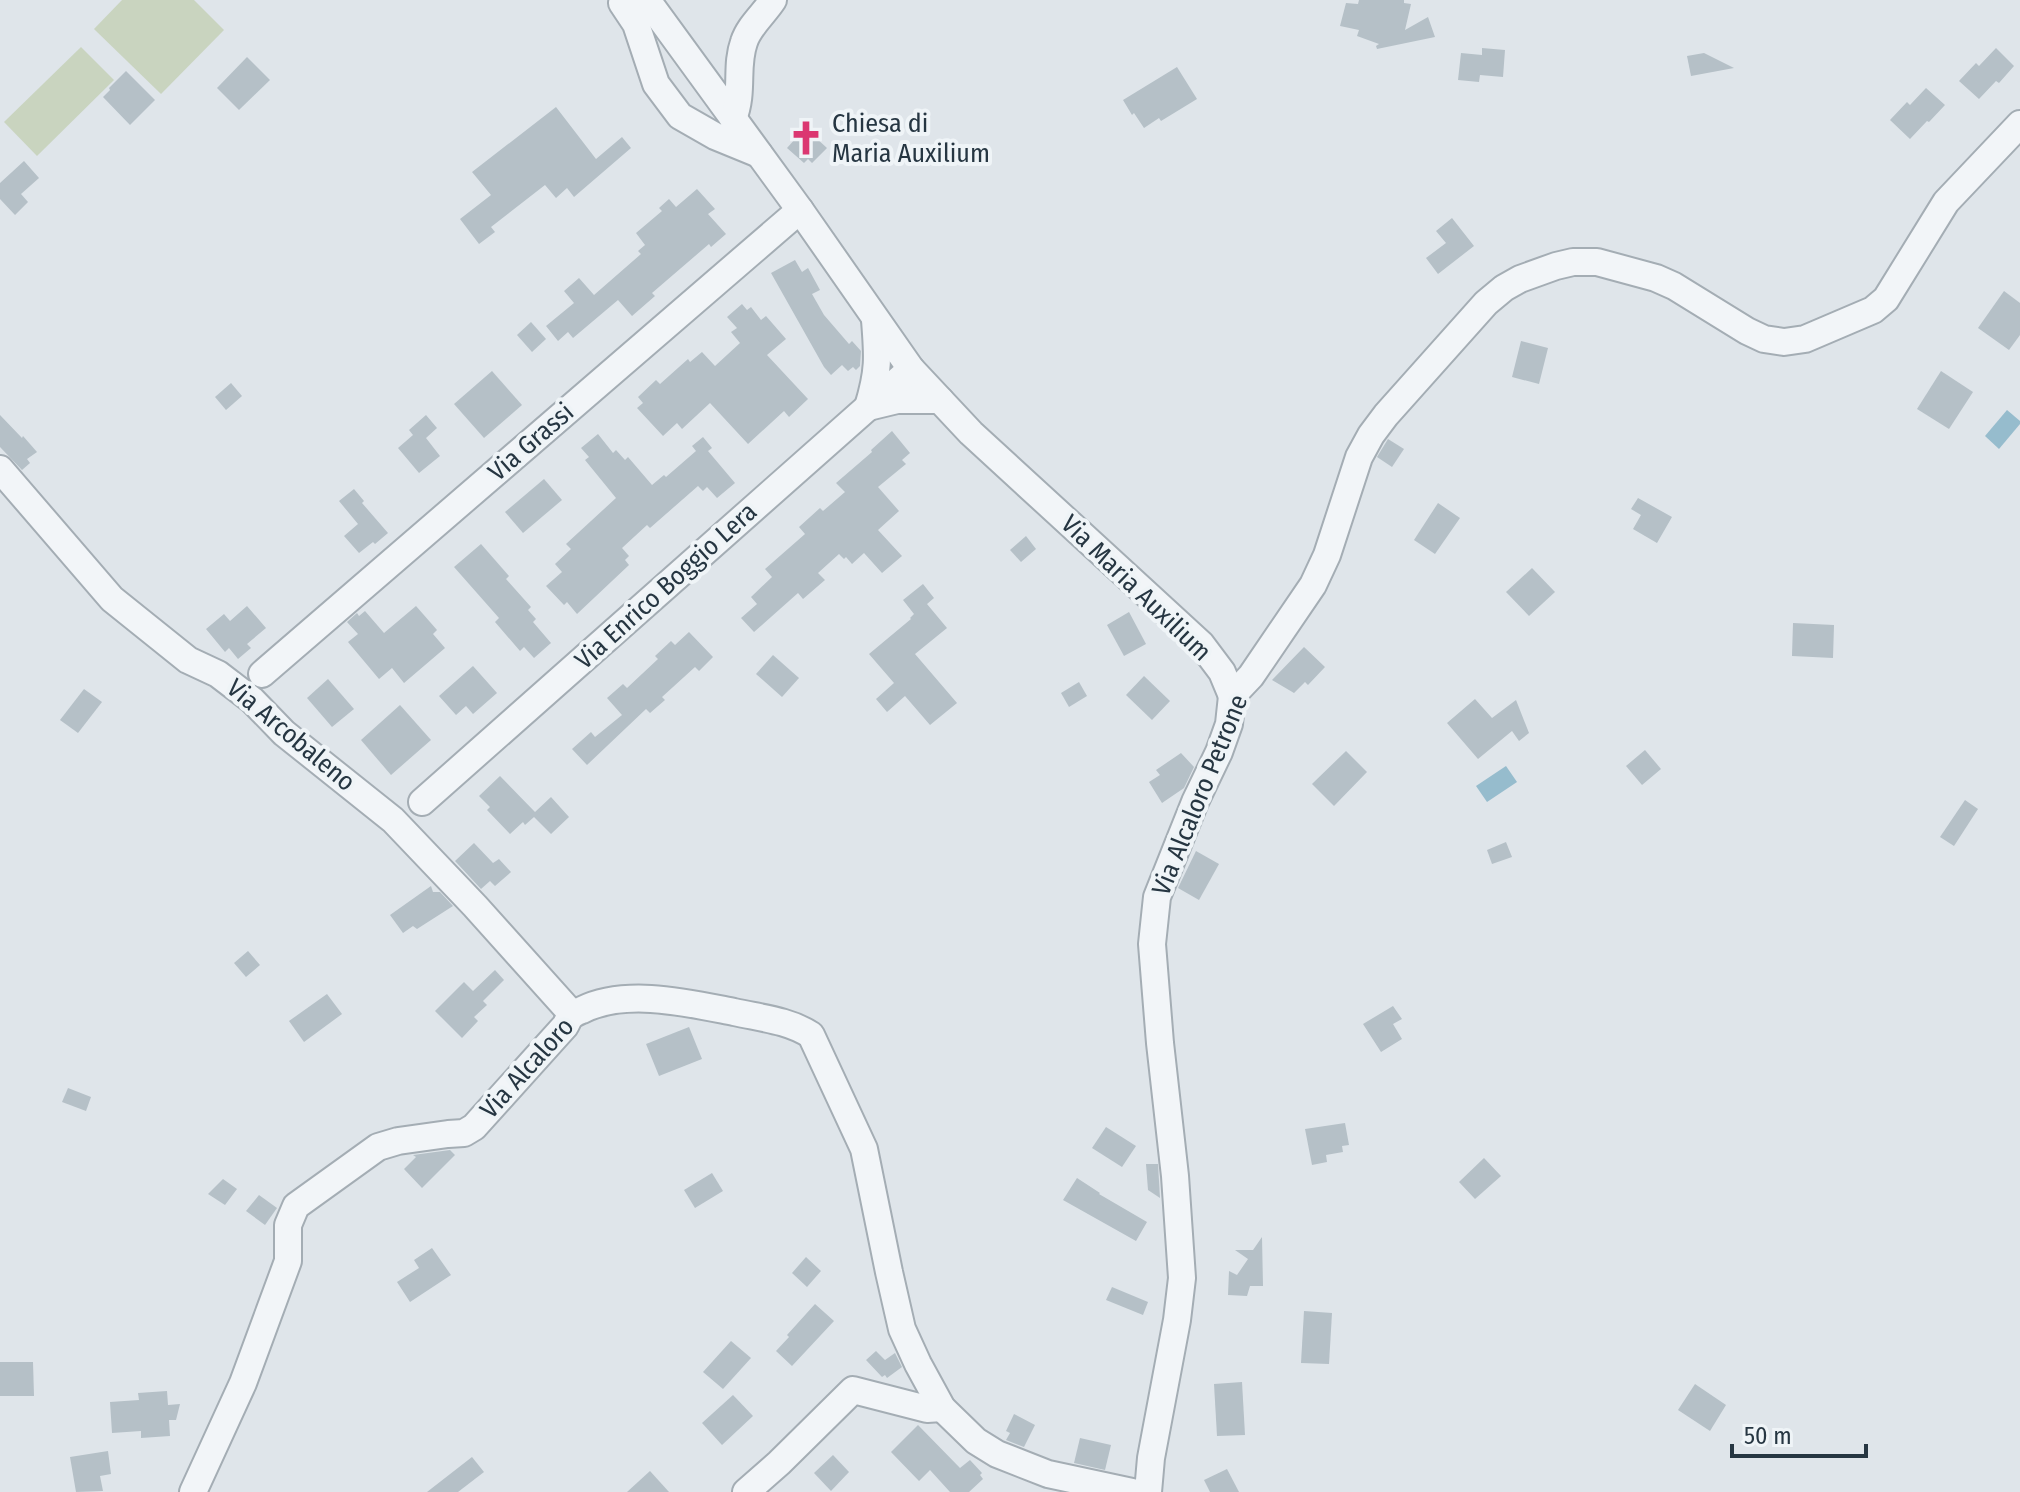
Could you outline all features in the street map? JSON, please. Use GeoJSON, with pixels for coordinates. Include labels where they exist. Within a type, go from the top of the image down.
{"type":"FeatureCollection","features":[{"type":"Feature","properties":{"kind":"street"},"geometry":{"type":"LineString","coordinates":[[733,119],[740,103],[743,43],[773,0]]}},
{"type":"Feature","properties":{"kind":"street"},"geometry":{"type":"LineString","coordinates":[[634,2],[636,24],[656,84],[680,116],[766,163],[776,192],[763,242]]}},
{"type":"Feature","properties":{"kind":"street","name":"Via Maria Auxilium"},"geometry":{"type":"LineString","coordinates":[[634,2],[733,119],[911,369],[971,433],[1201,644],[1222,672],[1232,696]]}},
{"type":"Feature","properties":{"kind":"street","name":"Via Alcaloro Petrone"},"geometry":{"type":"LineString","coordinates":[[1148,1492],[1182,1278],[1152,944],[1157,897],[1195,802],[1219,752],[1229,724],[1232,696],[1251,676],[1313,585],[1327,555],[1359,457],[1371,435],[1486,303],[1520,279],[1556,266],[1597,262],[1656,278],[1747,331],[1764,339],[1784,342],[1805,339],[1873,310],[1886,299],[1946,202],[2020,124]]}},
{"type":"Feature","properties":{"kind":"street","name":"Via Grassi"},"geometry":{"type":"LineString","coordinates":[[262,674],[800,210]]}},
{"type":"Feature","properties":{"kind":"street"},"geometry":{"type":"LineString","coordinates":[[763,242],[779,237],[797,238],[830,253]]}},
{"type":"Feature","properties":{"kind":"street"},"geometry":{"type":"LineString","coordinates":[[868,407],[877,378],[874,317]]}},
{"type":"Feature","properties":{"kind":"street","name":"Via Enrico Boggio Lera"},"geometry":{"type":"LineString","coordinates":[[422,802],[911,369]]}},
{"type":"Feature","properties":{"kind":"street"},"geometry":{"type":"LineString","coordinates":[[868,407],[897,400],[940,400]]}},
{"type":"Feature","properties":{"kind":"street","name":"Via Arcobaleno"},"geometry":{"type":"LineString","coordinates":[[0,469],[112,599],[188,660],[218,674],[252,700],[284,733],[393,820],[572,1014]]}},
{"type":"Feature","properties":{"kind":"street","name":"Via Alcaloro"},"geometry":{"type":"LineString","coordinates":[[193,1492],[243,1383],[288,1261],[288,1225],[296,1206],[378,1147],[398,1141],[464,1133],[474,1127],[565,1026],[572,1014],[608,1001],[646,999],[681,1002],[783,1022],[811,1035],[864,1149],[902,1329],[942,1408],[976,1441],[1043,1483],[1132,1492]]}},
{"type":"Feature","properties":{"kind":"street"},"geometry":{"type":"LineString","coordinates":[[746,1492],[853,1390],[927,1409],[942,1408]]}},
{"type":"Feature","properties":{"kind":"green space"},"geometry":{"type":"Polygon","coordinates":[[[122,0],[194,0],[224,30],[161,94],[94,29],[122,0]]]}},
{"type":"Feature","properties":{"kind":"green space"},"geometry":{"type":"Polygon","coordinates":[[[81,47],[114,80],[37,156],[4,122],[81,47]]]}},
{"type":"Feature","properties":{"kind":"water"},"geometry":{"type":"Polygon","coordinates":[[[2007,410],[2020,424],[1999,449],[1985,436],[2007,410]]]}},
{"type":"Feature","properties":{"kind":"water"},"geometry":{"type":"Polygon","coordinates":[[[1506,766],[1517,782],[1487,802],[1476,786],[1506,766]]]}},
{"type":"Feature","properties":{"kind":"building"},"geometry":{"type":"Polygon","coordinates":[[[1359,0],[1404,0],[1404,3],[1411,4],[1405,30],[1428,17],[1435,37],[1377,49],[1379,44],[1357,36],[1359,30],[1340,26],[1346,3],[1358,4],[1359,0]]]}},
{"type":"Feature","properties":{"kind":"building"},"geometry":{"type":"Polygon","coordinates":[[[1482,48],[1505,50],[1503,77],[1480,75],[1479,82],[1458,80],[1461,53],[1482,55],[1482,48]]]}},
{"type":"Feature","properties":{"kind":"building"},"geometry":{"type":"Polygon","coordinates":[[[1996,48],[2014,66],[1979,99],[1959,81],[1996,48]]]}},
{"type":"Feature","properties":{"kind":"building"},"geometry":{"type":"Polygon","coordinates":[[[1704,53],[1734,68],[1691,76],[1687,56],[1704,53]]]}},
{"type":"Feature","properties":{"kind":"building"},"geometry":{"type":"Polygon","coordinates":[[[247,57],[270,80],[239,110],[217,88],[247,57]]]}},
{"type":"Feature","properties":{"kind":"building"},"geometry":{"type":"Polygon","coordinates":[[[1177,67],[1197,99],[1144,128],[1123,100],[1177,67]]]}},
{"type":"Feature","properties":{"kind":"building"},"geometry":{"type":"Polygon","coordinates":[[[126,71],[155,100],[130,125],[103,97],[126,71]]]}},
{"type":"Feature","properties":{"kind":"building"},"geometry":{"type":"Polygon","coordinates":[[[1926,88],[1945,105],[1910,139],[1890,120],[1926,88]]]}},
{"type":"Feature","properties":{"kind":"building"},"geometry":{"type":"Polygon","coordinates":[[[556,107],[596,159],[622,137],[631,148],[574,197],[567,188],[556,198],[545,185],[491,227],[495,232],[479,244],[460,219],[491,195],[472,172],[556,107]]]}},
{"type":"Feature","properties":{"kind":"building","name":"Chiesa di Maria Auxilium"},"geometry":{"type":"Polygon","coordinates":[[[805,128],[827,148],[812,163],[808,159],[804,163],[787,148],[805,128]]]}},
{"type":"Feature","properties":{"kind":"building"},"geometry":{"type":"Polygon","coordinates":[[[24,161],[39,178],[21,194],[28,202],[15,215],[0,199],[0,183],[24,161]]]}},
{"type":"Feature","properties":{"kind":"building"},"geometry":{"type":"Polygon","coordinates":[[[697,189],[715,209],[708,214],[726,234],[711,247],[709,244],[652,293],[655,296],[632,316],[618,300],[573,338],[568,332],[558,341],[546,326],[574,303],[564,291],[579,278],[594,295],[641,254],[638,251],[645,245],[636,233],[662,211],[659,208],[669,199],[676,207],[697,189]]]}},
{"type":"Feature","properties":{"kind":"building"},"geometry":{"type":"Polygon","coordinates":[[[1452,218],[1474,246],[1438,274],[1426,258],[1446,243],[1436,231],[1452,218]]]}},
{"type":"Feature","properties":{"kind":"building"},"geometry":{"type":"Polygon","coordinates":[[[795,260],[802,272],[808,268],[820,290],[812,294],[824,315],[849,344],[852,341],[861,351],[860,366],[856,370],[853,367],[848,371],[842,365],[831,375],[771,273],[795,260]]]}},
{"type":"Feature","properties":{"kind":"building"},"geometry":{"type":"Polygon","coordinates":[[[2004,291],[2020,303],[2020,335],[2009,350],[1978,328],[2004,291]]]}},
{"type":"Feature","properties":{"kind":"building"},"geometry":{"type":"Polygon","coordinates":[[[742,304],[747,310],[751,307],[761,320],[766,316],[786,339],[767,355],[808,399],[789,417],[784,411],[748,444],[710,403],[682,429],[677,423],[663,436],[637,408],[643,403],[638,397],[656,380],[660,384],[688,359],[690,362],[702,352],[715,366],[740,343],[731,332],[737,328],[727,317],[742,304]]]}},
{"type":"Feature","properties":{"kind":"building"},"geometry":{"type":"Polygon","coordinates":[[[531,322],[546,339],[532,352],[517,335],[531,322]]]}},
{"type":"Feature","properties":{"kind":"building"},"geometry":{"type":"Polygon","coordinates":[[[1521,341],[1548,348],[1539,384],[1512,377],[1521,341]]]}},
{"type":"Feature","properties":{"kind":"building"},"geometry":{"type":"Polygon","coordinates":[[[492,371],[522,405],[484,438],[454,404],[492,371]]]}},
{"type":"Feature","properties":{"kind":"building"},"geometry":{"type":"Polygon","coordinates":[[[1941,371],[1973,392],[1949,429],[1917,409],[1941,371]]]}},
{"type":"Feature","properties":{"kind":"building"},"geometry":{"type":"Polygon","coordinates":[[[231,383],[242,396],[226,410],[215,397],[231,383]]]}},
{"type":"Feature","properties":{"kind":"building"},"geometry":{"type":"Polygon","coordinates":[[[0,415],[37,452],[27,459],[30,463],[22,470],[0,447],[0,415]]]}},
{"type":"Feature","properties":{"kind":"building"},"geometry":{"type":"Polygon","coordinates":[[[426,415],[437,428],[426,438],[440,456],[419,473],[398,448],[413,435],[409,430],[426,415]]]}},
{"type":"Feature","properties":{"kind":"building"},"geometry":{"type":"Polygon","coordinates":[[[892,431],[910,453],[902,460],[906,464],[878,487],[899,511],[878,530],[902,556],[882,573],[864,553],[852,564],[839,554],[818,573],[825,580],[803,599],[798,593],[754,632],[741,618],[757,604],[751,597],[772,577],[765,569],[805,534],[799,527],[820,508],[823,511],[845,492],[836,483],[892,431]]]}},
{"type":"Feature","properties":{"kind":"building"},"geometry":{"type":"Polygon","coordinates":[[[598,434],[613,453],[616,450],[625,460],[628,457],[652,485],[696,451],[692,446],[703,437],[712,448],[708,451],[735,483],[717,498],[707,487],[703,491],[698,486],[650,528],[647,525],[622,548],[629,556],[625,560],[629,565],[577,614],[546,586],[562,572],[555,564],[571,549],[566,544],[616,498],[585,460],[589,457],[581,448],[598,434]]]}},
{"type":"Feature","properties":{"kind":"building"},"geometry":{"type":"Polygon","coordinates":[[[1388,439],[1404,449],[1392,467],[1377,457],[1388,439]]]}},
{"type":"Feature","properties":{"kind":"building"},"geometry":{"type":"Polygon","coordinates":[[[544,479],[562,500],[523,533],[505,512],[544,479]]]}},
{"type":"Feature","properties":{"kind":"building"},"geometry":{"type":"Polygon","coordinates":[[[354,489],[388,533],[359,553],[344,536],[358,524],[339,501],[354,489]]]}},
{"type":"Feature","properties":{"kind":"building"},"geometry":{"type":"Polygon","coordinates":[[[1638,498],[1672,517],[1657,543],[1633,529],[1641,515],[1631,509],[1638,498]]]}},
{"type":"Feature","properties":{"kind":"building"},"geometry":{"type":"Polygon","coordinates":[[[1438,503],[1460,518],[1435,554],[1414,540],[1438,503]]]}},
{"type":"Feature","properties":{"kind":"building"},"geometry":{"type":"Polygon","coordinates":[[[1026,536],[1036,549],[1021,562],[1010,550],[1026,536]]]}},
{"type":"Feature","properties":{"kind":"building"},"geometry":{"type":"Polygon","coordinates":[[[481,544],[531,607],[528,610],[536,619],[533,622],[551,643],[534,658],[524,647],[520,651],[495,622],[499,618],[454,567],[481,544]]]}},
{"type":"Feature","properties":{"kind":"building"},"geometry":{"type":"Polygon","coordinates":[[[1532,568],[1555,592],[1529,616],[1506,592],[1532,568]]]}},
{"type":"Feature","properties":{"kind":"building"},"geometry":{"type":"Polygon","coordinates":[[[923,584],[934,598],[927,604],[947,628],[915,654],[957,703],[930,725],[905,696],[887,712],[876,699],[894,683],[869,654],[911,619],[914,614],[903,600],[923,584]]]}},
{"type":"Feature","properties":{"kind":"building"},"geometry":{"type":"Polygon","coordinates":[[[247,606],[266,628],[247,644],[251,648],[238,659],[229,648],[225,652],[206,629],[224,614],[230,621],[247,606]]]}},
{"type":"Feature","properties":{"kind":"building"},"geometry":{"type":"Polygon","coordinates":[[[416,606],[437,630],[433,634],[445,648],[404,683],[392,668],[379,679],[348,642],[358,634],[347,622],[357,613],[359,616],[365,611],[384,633],[416,606]]]}},
{"type":"Feature","properties":{"kind":"building"},"geometry":{"type":"Polygon","coordinates":[[[1129,612],[1146,644],[1124,656],[1107,625],[1129,612]]]}},
{"type":"Feature","properties":{"kind":"building"},"geometry":{"type":"Polygon","coordinates":[[[1793,623],[1834,625],[1833,658],[1792,656],[1793,623]]]}},
{"type":"Feature","properties":{"kind":"building"},"geometry":{"type":"Polygon","coordinates":[[[689,632],[713,657],[699,671],[695,667],[662,697],[665,700],[650,713],[646,709],[587,765],[572,749],[591,732],[595,737],[622,715],[607,698],[623,684],[627,688],[658,659],[655,656],[671,641],[675,645],[689,632]]]}},
{"type":"Feature","properties":{"kind":"building"},"geometry":{"type":"Polygon","coordinates":[[[1304,647],[1325,667],[1308,685],[1305,682],[1294,693],[1272,680],[1304,647]]]}},
{"type":"Feature","properties":{"kind":"building"},"geometry":{"type":"Polygon","coordinates":[[[773,655],[799,678],[782,697],[756,674],[773,655]]]}},
{"type":"Feature","properties":{"kind":"building"},"geometry":{"type":"Polygon","coordinates":[[[473,666],[497,693],[473,714],[466,706],[456,715],[439,696],[473,666]]]}},
{"type":"Feature","properties":{"kind":"building"},"geometry":{"type":"Polygon","coordinates":[[[1144,676],[1170,701],[1152,720],[1126,695],[1144,676]]]}},
{"type":"Feature","properties":{"kind":"building"},"geometry":{"type":"Polygon","coordinates":[[[328,679],[354,709],[332,727],[307,698],[328,679]]]}},
{"type":"Feature","properties":{"kind":"building"},"geometry":{"type":"Polygon","coordinates":[[[1079,682],[1087,696],[1069,707],[1061,693],[1079,682]]]}},
{"type":"Feature","properties":{"kind":"building"},"geometry":{"type":"Polygon","coordinates":[[[84,689],[102,702],[78,733],[60,720],[84,689]]]}},
{"type":"Feature","properties":{"kind":"building"},"geometry":{"type":"Polygon","coordinates":[[[1475,699],[1492,718],[1516,700],[1529,733],[1519,741],[1512,731],[1478,759],[1447,723],[1475,699]]]}},
{"type":"Feature","properties":{"kind":"building"},"geometry":{"type":"Polygon","coordinates":[[[400,705],[431,740],[391,775],[361,740],[400,705]]]}},
{"type":"Feature","properties":{"kind":"building"},"geometry":{"type":"Polygon","coordinates":[[[1645,750],[1661,769],[1642,785],[1626,766],[1645,750]]]}},
{"type":"Feature","properties":{"kind":"building"},"geometry":{"type":"Polygon","coordinates":[[[1346,751],[1367,772],[1334,806],[1312,784],[1346,751]]]}},
{"type":"Feature","properties":{"kind":"building"},"geometry":{"type":"Polygon","coordinates":[[[1181,753],[1194,767],[1184,788],[1162,803],[1149,782],[1160,775],[1156,770],[1181,753]]]}},
{"type":"Feature","properties":{"kind":"building"},"geometry":{"type":"Polygon","coordinates":[[[500,776],[535,812],[551,797],[569,817],[551,834],[534,817],[510,834],[487,810],[490,807],[479,796],[500,776]]]}},
{"type":"Feature","properties":{"kind":"building"},"geometry":{"type":"Polygon","coordinates":[[[1965,800],[1978,809],[1954,846],[1940,837],[1965,800]]]}},
{"type":"Feature","properties":{"kind":"building"},"geometry":{"type":"Polygon","coordinates":[[[1506,842],[1512,857],[1492,864],[1487,850],[1506,842]]]}},
{"type":"Feature","properties":{"kind":"building"},"geometry":{"type":"Polygon","coordinates":[[[474,843],[493,863],[499,859],[511,872],[495,886],[490,881],[481,889],[455,861],[474,843]]]}},
{"type":"Feature","properties":{"kind":"building"},"geometry":{"type":"Polygon","coordinates":[[[1196,851],[1219,864],[1199,900],[1178,888],[1196,851]]]}},
{"type":"Feature","properties":{"kind":"building"},"geometry":{"type":"Polygon","coordinates":[[[431,886],[433,892],[440,892],[453,906],[417,929],[413,926],[403,933],[390,915],[431,886]]]}},
{"type":"Feature","properties":{"kind":"building"},"geometry":{"type":"Polygon","coordinates":[[[248,951],[260,965],[246,977],[234,963],[248,951]]]}},
{"type":"Feature","properties":{"kind":"building"},"geometry":{"type":"Polygon","coordinates":[[[495,970],[504,980],[483,1001],[487,1005],[474,1017],[478,1021],[462,1038],[435,1011],[464,982],[473,991],[495,970]]]}},
{"type":"Feature","properties":{"kind":"building"},"geometry":{"type":"Polygon","coordinates":[[[327,994],[342,1014],[304,1042],[289,1021],[327,994]]]}},
{"type":"Feature","properties":{"kind":"building"},"geometry":{"type":"Polygon","coordinates":[[[1393,1006],[1402,1019],[1393,1024],[1402,1039],[1381,1052],[1363,1024],[1393,1006]]]}},
{"type":"Feature","properties":{"kind":"building"},"geometry":{"type":"Polygon","coordinates":[[[689,1027],[702,1059],[659,1076],[646,1044],[689,1027]]]}},
{"type":"Feature","properties":{"kind":"building"},"geometry":{"type":"Polygon","coordinates":[[[68,1088],[91,1097],[86,1111],[62,1102],[68,1088]]]}},
{"type":"Feature","properties":{"kind":"building"},"geometry":{"type":"Polygon","coordinates":[[[1345,1123],[1349,1145],[1342,1146],[1343,1152],[1326,1155],[1327,1162],[1312,1165],[1305,1129],[1345,1123]]]}},
{"type":"Feature","properties":{"kind":"building"},"geometry":{"type":"Polygon","coordinates":[[[1106,1127],[1136,1146],[1122,1167],[1092,1148],[1106,1127]]]}},
{"type":"Feature","properties":{"kind":"building"},"geometry":{"type":"Polygon","coordinates":[[[450,1150],[455,1155],[422,1188],[404,1169],[416,1157],[413,1155],[450,1150]]]}},
{"type":"Feature","properties":{"kind":"building"},"geometry":{"type":"Polygon","coordinates":[[[1484,1158],[1501,1176],[1475,1199],[1459,1182],[1484,1158]]]}},
{"type":"Feature","properties":{"kind":"building"},"geometry":{"type":"Polygon","coordinates":[[[1146,1164],[1158,1164],[1160,1198],[1148,1190],[1146,1164]]]}},
{"type":"Feature","properties":{"kind":"building"},"geometry":{"type":"Polygon","coordinates":[[[712,1173],[723,1191],[695,1208],[684,1190],[712,1173]]]}},
{"type":"Feature","properties":{"kind":"building"},"geometry":{"type":"Polygon","coordinates":[[[1077,1178],[1147,1222],[1136,1241],[1063,1200],[1077,1178]]]}},
{"type":"Feature","properties":{"kind":"building"},"geometry":{"type":"Polygon","coordinates":[[[223,1179],[237,1189],[225,1205],[208,1194],[223,1179]]]}},
{"type":"Feature","properties":{"kind":"building"},"geometry":{"type":"Polygon","coordinates":[[[259,1195],[277,1208],[265,1225],[246,1211],[259,1195]]]}},
{"type":"Feature","properties":{"kind":"building"},"geometry":{"type":"Polygon","coordinates":[[[1262,1237],[1263,1286],[1250,1286],[1247,1296],[1228,1295],[1229,1271],[1237,1275],[1248,1259],[1235,1250],[1253,1250],[1262,1237]]]}},
{"type":"Feature","properties":{"kind":"building"},"geometry":{"type":"Polygon","coordinates":[[[432,1248],[451,1275],[410,1302],[397,1282],[419,1268],[414,1260],[432,1248]]]}},
{"type":"Feature","properties":{"kind":"building"},"geometry":{"type":"Polygon","coordinates":[[[806,1257],[821,1271],[807,1287],[792,1273],[806,1257]]]}},
{"type":"Feature","properties":{"kind":"building"},"geometry":{"type":"Polygon","coordinates":[[[1112,1287],[1148,1302],[1143,1315],[1106,1300],[1112,1287]]]}},
{"type":"Feature","properties":{"kind":"building"},"geometry":{"type":"Polygon","coordinates":[[[815,1304],[834,1321],[792,1366],[776,1351],[815,1304]]]}},
{"type":"Feature","properties":{"kind":"building"},"geometry":{"type":"Polygon","coordinates":[[[1304,1311],[1332,1313],[1329,1364],[1301,1363],[1304,1311]]]}},
{"type":"Feature","properties":{"kind":"building"},"geometry":{"type":"Polygon","coordinates":[[[731,1341],[751,1358],[723,1389],[703,1372],[731,1341]]]}},
{"type":"Feature","properties":{"kind":"building"},"geometry":{"type":"Polygon","coordinates":[[[876,1351],[885,1360],[895,1353],[902,1367],[887,1378],[885,1375],[882,1377],[866,1360],[876,1351]]]}},
{"type":"Feature","properties":{"kind":"building"},"geometry":{"type":"Polygon","coordinates":[[[0,1362],[33,1362],[34,1396],[0,1396],[0,1362]]]}},
{"type":"Feature","properties":{"kind":"building"},"geometry":{"type":"Polygon","coordinates":[[[1242,1382],[1245,1435],[1217,1436],[1214,1384],[1242,1382]]]}},
{"type":"Feature","properties":{"kind":"building"},"geometry":{"type":"Polygon","coordinates":[[[1695,1384],[1726,1405],[1710,1431],[1678,1410],[1695,1384]]]}},
{"type":"Feature","properties":{"kind":"building"},"geometry":{"type":"Polygon","coordinates":[[[167,1391],[168,1405],[180,1404],[176,1420],[169,1420],[170,1436],[141,1438],[141,1431],[112,1433],[110,1402],[139,1400],[138,1393],[167,1391]]]}},
{"type":"Feature","properties":{"kind":"building"},"geometry":{"type":"Polygon","coordinates":[[[733,1395],[753,1416],[722,1445],[702,1423],[733,1395]]]}},
{"type":"Feature","properties":{"kind":"building"},"geometry":{"type":"Polygon","coordinates":[[[1014,1414],[1035,1425],[1024,1447],[1006,1440],[1010,1433],[1006,1431],[1014,1414]]]}},
{"type":"Feature","properties":{"kind":"building"},"geometry":{"type":"Polygon","coordinates":[[[918,1425],[960,1468],[970,1460],[982,1473],[983,1479],[969,1492],[950,1492],[930,1470],[919,1481],[891,1452],[918,1425]]]}},
{"type":"Feature","properties":{"kind":"building"},"geometry":{"type":"Polygon","coordinates":[[[1080,1438],[1111,1445],[1105,1470],[1074,1463],[1080,1438]]]}},
{"type":"Feature","properties":{"kind":"building"},"geometry":{"type":"Polygon","coordinates":[[[108,1451],[111,1474],[100,1476],[103,1491],[76,1492],[70,1457],[108,1451]]]}},
{"type":"Feature","properties":{"kind":"building"},"geometry":{"type":"Polygon","coordinates":[[[833,1455],[849,1472],[831,1491],[814,1473],[833,1455]]]}},
{"type":"Feature","properties":{"kind":"building"},"geometry":{"type":"Polygon","coordinates":[[[472,1457],[484,1472],[458,1492],[427,1492],[472,1457]]]}},
{"type":"Feature","properties":{"kind":"building"},"geometry":{"type":"Polygon","coordinates":[[[1227,1469],[1239,1492],[1210,1492],[1204,1480],[1227,1469]]]}},
{"type":"Feature","properties":{"kind":"building"},"geometry":{"type":"Polygon","coordinates":[[[650,1471],[669,1492],[627,1492],[650,1471]]]}},
{"type":"Feature","properties":{"kind":"place","name":"Chiesa di Maria Auxilium"},"geometry":{"type":"Point","coordinates":[806,138]}}]}
